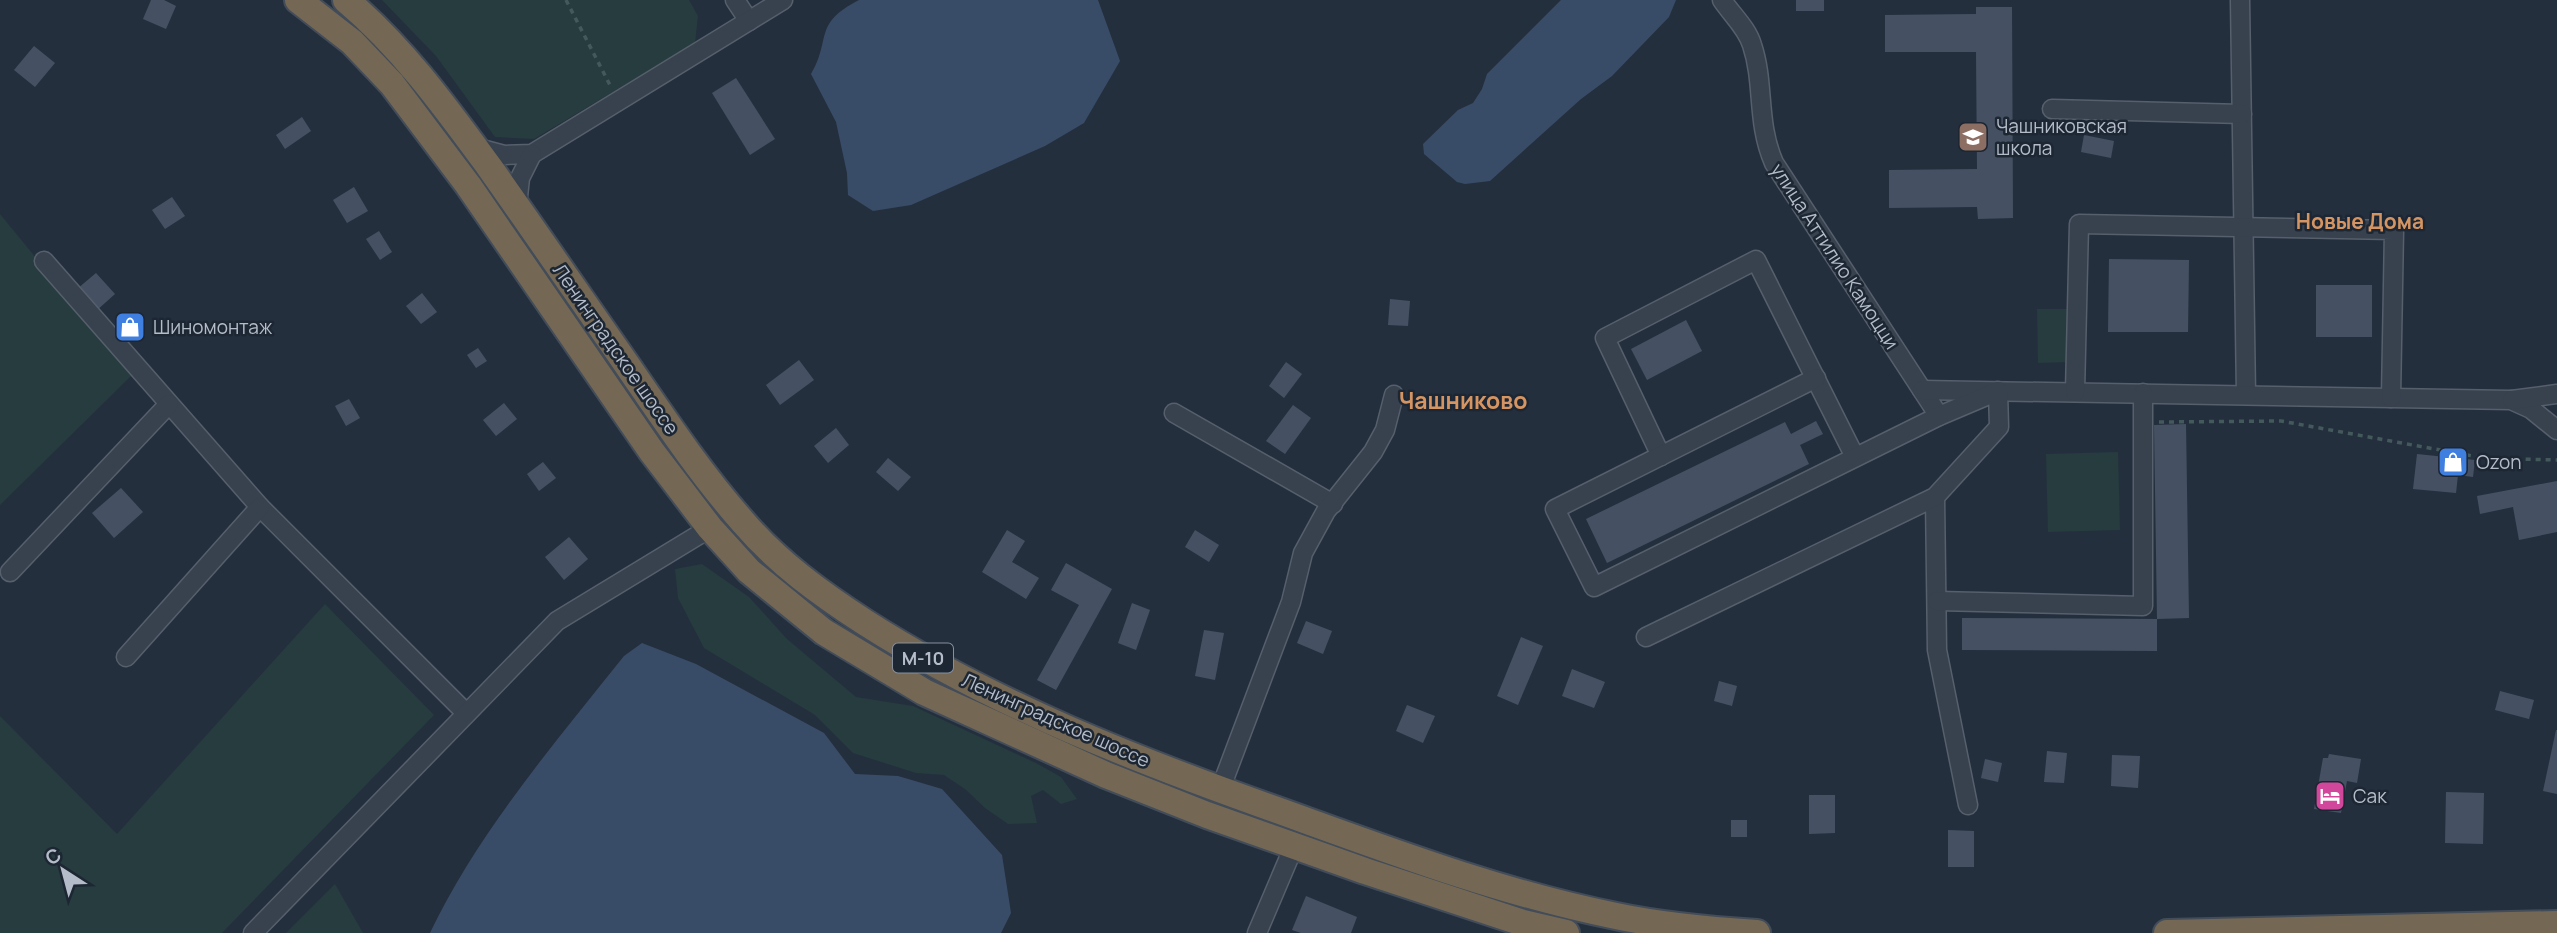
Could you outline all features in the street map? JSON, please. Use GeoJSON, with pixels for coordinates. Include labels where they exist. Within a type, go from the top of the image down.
{"type":"FeatureCollection","features":[{"type":"Feature","properties":{"kind":"highway","name":"Ленинградское шоссе"},"geometry":{"type":"LineString","coordinates":[[298,0],[352,42],[392,84],[468,186],[652,452],[710,528],[749,571],[801,614],[850,648],[924,692],[1106,775],[1294,846],[1484,910],[1566,933]]}},
{"type":"Feature","properties":{"kind":"highway","name":"Ленинградское шоссе"},"geometry":{"type":"LineString","coordinates":[[346,0],[395,45],[474,147],[676,436],[744,525],[784,565],[829,599],[933,664],[1048,720],[1220,790],[1476,879],[1574,906],[1650,922],[1757,933]]}},
{"type":"Feature","properties":{"kind":"highway"},"geometry":{"type":"LineString","coordinates":[[2167,933],[2557,924]]}},
{"type":"Feature","properties":{"kind":"street"},"geometry":{"type":"LineString","coordinates":[[735,0],[748,21]]}},
{"type":"Feature","properties":{"kind":"street"},"geometry":{"type":"LineString","coordinates":[[474,147],[504,155],[532,154],[783,0]]}},
{"type":"Feature","properties":{"kind":"street","name":"улица Аттилио Камоцци"},"geometry":{"type":"LineString","coordinates":[[1722,0],[1747,33],[1753,46],[1762,123],[1774,163],[1939,416]]}},
{"type":"Feature","properties":{"kind":"street"},"geometry":{"type":"LineString","coordinates":[[2240,0],[2246,395]]}},
{"type":"Feature","properties":{"kind":"street"},"geometry":{"type":"LineString","coordinates":[[2052,109],[2242,114]]}},
{"type":"Feature","properties":{"kind":"street"},"geometry":{"type":"LineString","coordinates":[[517,206],[520,178],[532,154]]}},
{"type":"Feature","properties":{"kind":"street"},"geometry":{"type":"LineString","coordinates":[[2075,392],[2079,224],[2244,227],[2394,230],[2391,398]]}},
{"type":"Feature","properties":{"kind":"street"},"geometry":{"type":"LineString","coordinates":[[44,261],[260,507],[450,700],[466,713]]}},
{"type":"Feature","properties":{"kind":"street"},"geometry":{"type":"LineString","coordinates":[[1661,456],[1605,338],[1756,261],[1855,457]]}},
{"type":"Feature","properties":{"kind":"street"},"geometry":{"type":"LineString","coordinates":[[1816,379],[1555,509],[1594,587],[1939,416],[1998,391]]}},
{"type":"Feature","properties":{"kind":"street"},"geometry":{"type":"LineString","coordinates":[[1922,390],[2511,400],[2557,395]]}},
{"type":"Feature","properties":{"kind":"street"},"geometry":{"type":"LineString","coordinates":[[1646,637],[1935,497],[1999,427],[1998,391]]}},
{"type":"Feature","properties":{"kind":"street"},"geometry":{"type":"LineString","coordinates":[[1937,601],[2143,606],[2143,394]]}},
{"type":"Feature","properties":{"kind":"street"},"geometry":{"type":"LineString","coordinates":[[1220,790],[1291,602],[1303,553],[1312,533],[1373,452],[1385,430],[1394,395]]}},
{"type":"Feature","properties":{"kind":"street"},"geometry":{"type":"LineString","coordinates":[[2511,400],[2531,409],[2557,430]]}},
{"type":"Feature","properties":{"kind":"street"},"geometry":{"type":"LineString","coordinates":[[10,572],[169,404]]}},
{"type":"Feature","properties":{"kind":"street"},"geometry":{"type":"LineString","coordinates":[[1174,414],[1333,504]]}},
{"type":"Feature","properties":{"kind":"street"},"geometry":{"type":"LineString","coordinates":[[1935,497],[1937,650],[1968,805]]}},
{"type":"Feature","properties":{"kind":"street"},"geometry":{"type":"LineString","coordinates":[[126,657],[260,507]]}},
{"type":"Feature","properties":{"kind":"street"},"geometry":{"type":"LineString","coordinates":[[253,933],[557,621],[710,528]]}},
{"type":"Feature","properties":{"kind":"street"},"geometry":{"type":"LineString","coordinates":[[1257,933],[1294,846]]}},
{"type":"Feature","properties":{"kind":"path"},"geometry":{"type":"LineString","coordinates":[[566,0],[618,101]]}},
{"type":"Feature","properties":{"kind":"path"},"geometry":{"type":"LineString","coordinates":[[2143,422],[2281,421],[2484,458],[2557,460]]}},
{"type":"Feature","properties":{"kind":"green space"},"geometry":{"type":"Polygon","coordinates":[[[382,0],[689,0],[698,16],[695,43],[534,139],[495,137],[436,56],[382,0]]]}},
{"type":"Feature","properties":{"kind":"green space"},"geometry":{"type":"Polygon","coordinates":[[[0,214],[132,375],[0,505],[0,214]]]}},
{"type":"Feature","properties":{"kind":"green space"},"geometry":{"type":"Polygon","coordinates":[[[2037,309],[2071,309],[2072,362],[2038,363],[2037,309]]]}},
{"type":"Feature","properties":{"kind":"green space"},"geometry":{"type":"Polygon","coordinates":[[[2118,452],[2120,530],[2048,532],[2046,454],[2118,452]]]}},
{"type":"Feature","properties":{"kind":"green space"},"geometry":{"type":"Polygon","coordinates":[[[702,564],[749,597],[787,639],[856,697],[913,706],[1061,777],[1077,799],[1061,804],[1043,790],[1031,796],[1037,823],[1008,824],[944,775],[916,773],[853,753],[815,715],[704,648],[678,598],[675,569],[702,564]]]}},
{"type":"Feature","properties":{"kind":"green space"},"geometry":{"type":"Polygon","coordinates":[[[325,604],[434,715],[222,933],[0,933],[0,716],[117,834],[325,604]]]}},
{"type":"Feature","properties":{"kind":"green space"},"geometry":{"type":"Polygon","coordinates":[[[335,884],[363,933],[286,933],[335,884]]]}},
{"type":"Feature","properties":{"kind":"water"},"geometry":{"type":"Polygon","coordinates":[[[859,0],[1098,0],[1120,61],[1084,123],[1045,146],[911,205],[873,211],[848,195],[847,173],[836,122],[811,74],[829,25],[844,9],[859,0]]]}},
{"type":"Feature","properties":{"kind":"water"},"geometry":{"type":"Polygon","coordinates":[[[1561,0],[1676,0],[1669,17],[1612,76],[1581,99],[1490,181],[1465,184],[1457,182],[1424,154],[1423,144],[1458,110],[1473,103],[1487,74],[1561,0]]]}},
{"type":"Feature","properties":{"kind":"water"},"geometry":{"type":"Polygon","coordinates":[[[642,643],[696,664],[824,733],[855,774],[898,776],[942,789],[1002,855],[1011,913],[1001,933],[430,933],[471,859],[519,789],[624,656],[642,643]]]}},
{"type":"Feature","properties":{"kind":"building"},"geometry":{"type":"Polygon","coordinates":[[[151,0],[164,0],[176,6],[166,29],[143,19],[151,0]]]}},
{"type":"Feature","properties":{"kind":"building"},"geometry":{"type":"Polygon","coordinates":[[[1796,0],[1824,0],[1824,11],[1796,11],[1796,0]]]}},
{"type":"Feature","properties":{"kind":"building"},"geometry":{"type":"Polygon","coordinates":[[[1976,7],[2012,7],[2013,218],[1978,219],[1977,207],[1889,208],[1889,170],[1977,169],[1976,52],[1885,52],[1885,15],[1976,14],[1976,7]]]}},
{"type":"Feature","properties":{"kind":"building"},"geometry":{"type":"Polygon","coordinates":[[[34,46],[55,63],[35,87],[14,70],[34,46]]]}},
{"type":"Feature","properties":{"kind":"building"},"geometry":{"type":"Polygon","coordinates":[[[736,78],[775,139],[750,155],[712,93],[736,78]]]}},
{"type":"Feature","properties":{"kind":"building"},"geometry":{"type":"Polygon","coordinates":[[[302,117],[311,131],[285,149],[276,135],[302,117]]]}},
{"type":"Feature","properties":{"kind":"building"},"geometry":{"type":"Polygon","coordinates":[[[2084,135],[2114,141],[2111,158],[2081,152],[2084,135]]]}},
{"type":"Feature","properties":{"kind":"building"},"geometry":{"type":"Polygon","coordinates":[[[354,187],[368,211],[347,223],[333,200],[354,187]]]}},
{"type":"Feature","properties":{"kind":"building"},"geometry":{"type":"Polygon","coordinates":[[[172,197],[185,216],[165,229],[152,210],[172,197]]]}},
{"type":"Feature","properties":{"kind":"building"},"geometry":{"type":"Polygon","coordinates":[[[379,231],[392,252],[380,260],[366,239],[379,231]]]}},
{"type":"Feature","properties":{"kind":"building"},"geometry":{"type":"Polygon","coordinates":[[[2109,259],[2189,260],[2188,332],[2108,332],[2109,259]]]}},
{"type":"Feature","properties":{"kind":"building"},"geometry":{"type":"Polygon","coordinates":[[[96,273],[115,294],[96,311],[77,289],[96,273]]]}},
{"type":"Feature","properties":{"kind":"building"},"geometry":{"type":"Polygon","coordinates":[[[2316,285],[2372,285],[2372,337],[2316,337],[2316,285]]]}},
{"type":"Feature","properties":{"kind":"building"},"geometry":{"type":"Polygon","coordinates":[[[422,293],[437,312],[421,324],[406,306],[422,293]]]}},
{"type":"Feature","properties":{"kind":"building"},"geometry":{"type":"Polygon","coordinates":[[[1390,299],[1410,301],[1408,326],[1388,325],[1390,299]]]}},
{"type":"Feature","properties":{"kind":"building"},"geometry":{"type":"Polygon","coordinates":[[[1686,320],[1702,351],[1647,380],[1631,349],[1686,320]]]}},
{"type":"Feature","properties":{"kind":"building"},"geometry":{"type":"Polygon","coordinates":[[[478,348],[487,361],[476,368],[467,355],[478,348]]]}},
{"type":"Feature","properties":{"kind":"building"},"geometry":{"type":"Polygon","coordinates":[[[799,360],[814,380],[780,405],[766,385],[799,360]]]}},
{"type":"Feature","properties":{"kind":"building"},"geometry":{"type":"Polygon","coordinates":[[[1286,362],[1302,374],[1284,398],[1269,386],[1286,362]]]}},
{"type":"Feature","properties":{"kind":"building"},"geometry":{"type":"Polygon","coordinates":[[[349,399],[360,418],[346,426],[335,406],[349,399]]]}},
{"type":"Feature","properties":{"kind":"building"},"geometry":{"type":"Polygon","coordinates":[[[504,403],[517,419],[496,436],[483,420],[504,403]]]}},
{"type":"Feature","properties":{"kind":"building"},"geometry":{"type":"Polygon","coordinates":[[[1293,405],[1311,418],[1285,454],[1266,441],[1293,405]]]}},
{"type":"Feature","properties":{"kind":"building"},"geometry":{"type":"Polygon","coordinates":[[[1816,421],[1823,434],[1800,445],[1809,464],[1607,563],[1586,519],[1785,422],[1791,434],[1816,421]]]}},
{"type":"Feature","properties":{"kind":"building"},"geometry":{"type":"Polygon","coordinates":[[[2186,424],[2189,618],[2157,619],[2154,425],[2186,424]]]}},
{"type":"Feature","properties":{"kind":"building"},"geometry":{"type":"Polygon","coordinates":[[[836,428],[849,445],[828,463],[814,446],[836,428]]]}},
{"type":"Feature","properties":{"kind":"building"},"geometry":{"type":"Polygon","coordinates":[[[2417,454],[2475,460],[2473,477],[2458,475],[2456,493],[2413,489],[2417,454]]]}},
{"type":"Feature","properties":{"kind":"building"},"geometry":{"type":"Polygon","coordinates":[[[888,458],[911,477],[898,491],[876,472],[888,458]]]}},
{"type":"Feature","properties":{"kind":"building"},"geometry":{"type":"Polygon","coordinates":[[[543,462],[556,478],[539,491],[527,474],[543,462]]]}},
{"type":"Feature","properties":{"kind":"building"},"geometry":{"type":"Polygon","coordinates":[[[2557,481],[2557,532],[2519,540],[2513,507],[2480,514],[2477,496],[2557,481]]]}},
{"type":"Feature","properties":{"kind":"building"},"geometry":{"type":"Polygon","coordinates":[[[121,488],[143,512],[114,538],[92,513],[121,488]]]}},
{"type":"Feature","properties":{"kind":"building"},"geometry":{"type":"Polygon","coordinates":[[[1007,530],[1025,541],[1012,562],[1039,578],[1026,599],[982,572],[1007,530]]]}},
{"type":"Feature","properties":{"kind":"building"},"geometry":{"type":"Polygon","coordinates":[[[1195,530],[1219,545],[1209,562],[1185,547],[1195,530]]]}},
{"type":"Feature","properties":{"kind":"building"},"geometry":{"type":"Polygon","coordinates":[[[569,537],[588,559],[564,580],[545,557],[569,537]]]}},
{"type":"Feature","properties":{"kind":"building"},"geometry":{"type":"Polygon","coordinates":[[[1066,563],[1112,589],[1056,690],[1037,680],[1079,605],[1051,590],[1066,563]]]}},
{"type":"Feature","properties":{"kind":"building"},"geometry":{"type":"Polygon","coordinates":[[[1132,603],[1150,610],[1136,650],[1118,643],[1132,603]]]}},
{"type":"Feature","properties":{"kind":"building"},"geometry":{"type":"Polygon","coordinates":[[[1962,618],[2157,619],[2157,651],[1962,650],[1962,618]]]}},
{"type":"Feature","properties":{"kind":"building"},"geometry":{"type":"Polygon","coordinates":[[[1306,621],[1332,631],[1323,654],[1297,643],[1306,621]]]}},
{"type":"Feature","properties":{"kind":"building"},"geometry":{"type":"Polygon","coordinates":[[[1204,630],[1224,633],[1215,680],[1195,676],[1204,630]]]}},
{"type":"Feature","properties":{"kind":"building"},"geometry":{"type":"Polygon","coordinates":[[[1521,637],[1543,646],[1518,705],[1497,696],[1521,637]]]}},
{"type":"Feature","properties":{"kind":"building"},"geometry":{"type":"Polygon","coordinates":[[[1572,669],[1605,682],[1594,708],[1562,696],[1572,669]]]}},
{"type":"Feature","properties":{"kind":"building"},"geometry":{"type":"Polygon","coordinates":[[[1719,681],[1737,686],[1732,706],[1714,701],[1719,681]]]}},
{"type":"Feature","properties":{"kind":"building"},"geometry":{"type":"Polygon","coordinates":[[[2500,691],[2534,700],[2529,719],[2495,710],[2500,691]]]}},
{"type":"Feature","properties":{"kind":"building"},"geometry":{"type":"Polygon","coordinates":[[[1407,705],[1435,716],[1423,743],[1396,731],[1407,705]]]}},
{"type":"Feature","properties":{"kind":"building"},"geometry":{"type":"Polygon","coordinates":[[[2557,730],[2557,794],[2543,791],[2557,730]]]}},
{"type":"Feature","properties":{"kind":"building"},"geometry":{"type":"Polygon","coordinates":[[[2047,751],[2067,753],[2064,783],[2044,782],[2047,751]]]}},
{"type":"Feature","properties":{"kind":"building","name":"Сак"},"geometry":{"type":"Polygon","coordinates":[[[2329,754],[2361,759],[2357,783],[2347,781],[2341,813],[2314,809],[2323,758],[2328,758],[2329,754]]]}},
{"type":"Feature","properties":{"kind":"building"},"geometry":{"type":"Polygon","coordinates":[[[2112,755],[2140,756],[2138,788],[2111,786],[2112,755]]]}},
{"type":"Feature","properties":{"kind":"building"},"geometry":{"type":"Polygon","coordinates":[[[1985,759],[2002,763],[1998,782],[1981,778],[1985,759]]]}},
{"type":"Feature","properties":{"kind":"building"},"geometry":{"type":"Polygon","coordinates":[[[2446,792],[2484,793],[2483,844],[2445,843],[2446,792]]]}},
{"type":"Feature","properties":{"kind":"building"},"geometry":{"type":"Polygon","coordinates":[[[1809,795],[1835,795],[1835,833],[1809,834],[1809,795]]]}},
{"type":"Feature","properties":{"kind":"building"},"geometry":{"type":"Polygon","coordinates":[[[1731,820],[1747,820],[1747,837],[1731,837],[1731,820]]]}},
{"type":"Feature","properties":{"kind":"building"},"geometry":{"type":"Polygon","coordinates":[[[1948,830],[1974,831],[1974,867],[1948,867],[1948,830]]]}},
{"type":"Feature","properties":{"kind":"building"},"geometry":{"type":"Polygon","coordinates":[[[1306,896],[1357,917],[1351,933],[1301,933],[1292,930],[1306,896]]]}},
{"type":"Feature","properties":{"kind":"place","name":"Чашниковская школа"},"geometry":{"type":"Point","coordinates":[1973,137]}},
{"type":"Feature","properties":{"kind":"place","name":"Шиномонтаж"},"geometry":{"type":"Point","coordinates":[130,327]}},
{"type":"Feature","properties":{"kind":"place","name":"Ozon"},"geometry":{"type":"Point","coordinates":[2453,462]}},
{"type":"Feature","properties":{"kind":"place","name":"Сак"},"geometry":{"type":"Point","coordinates":[2330,796]}},
{"type":"Feature","properties":{"kind":"district","name":"Новые Дома"},"geometry":{"type":"Point","coordinates":[2360,221]}},
{"type":"Feature","properties":{"kind":"district","name":"Чашниково"},"geometry":{"type":"Point","coordinates":[1463,400]}}]}
